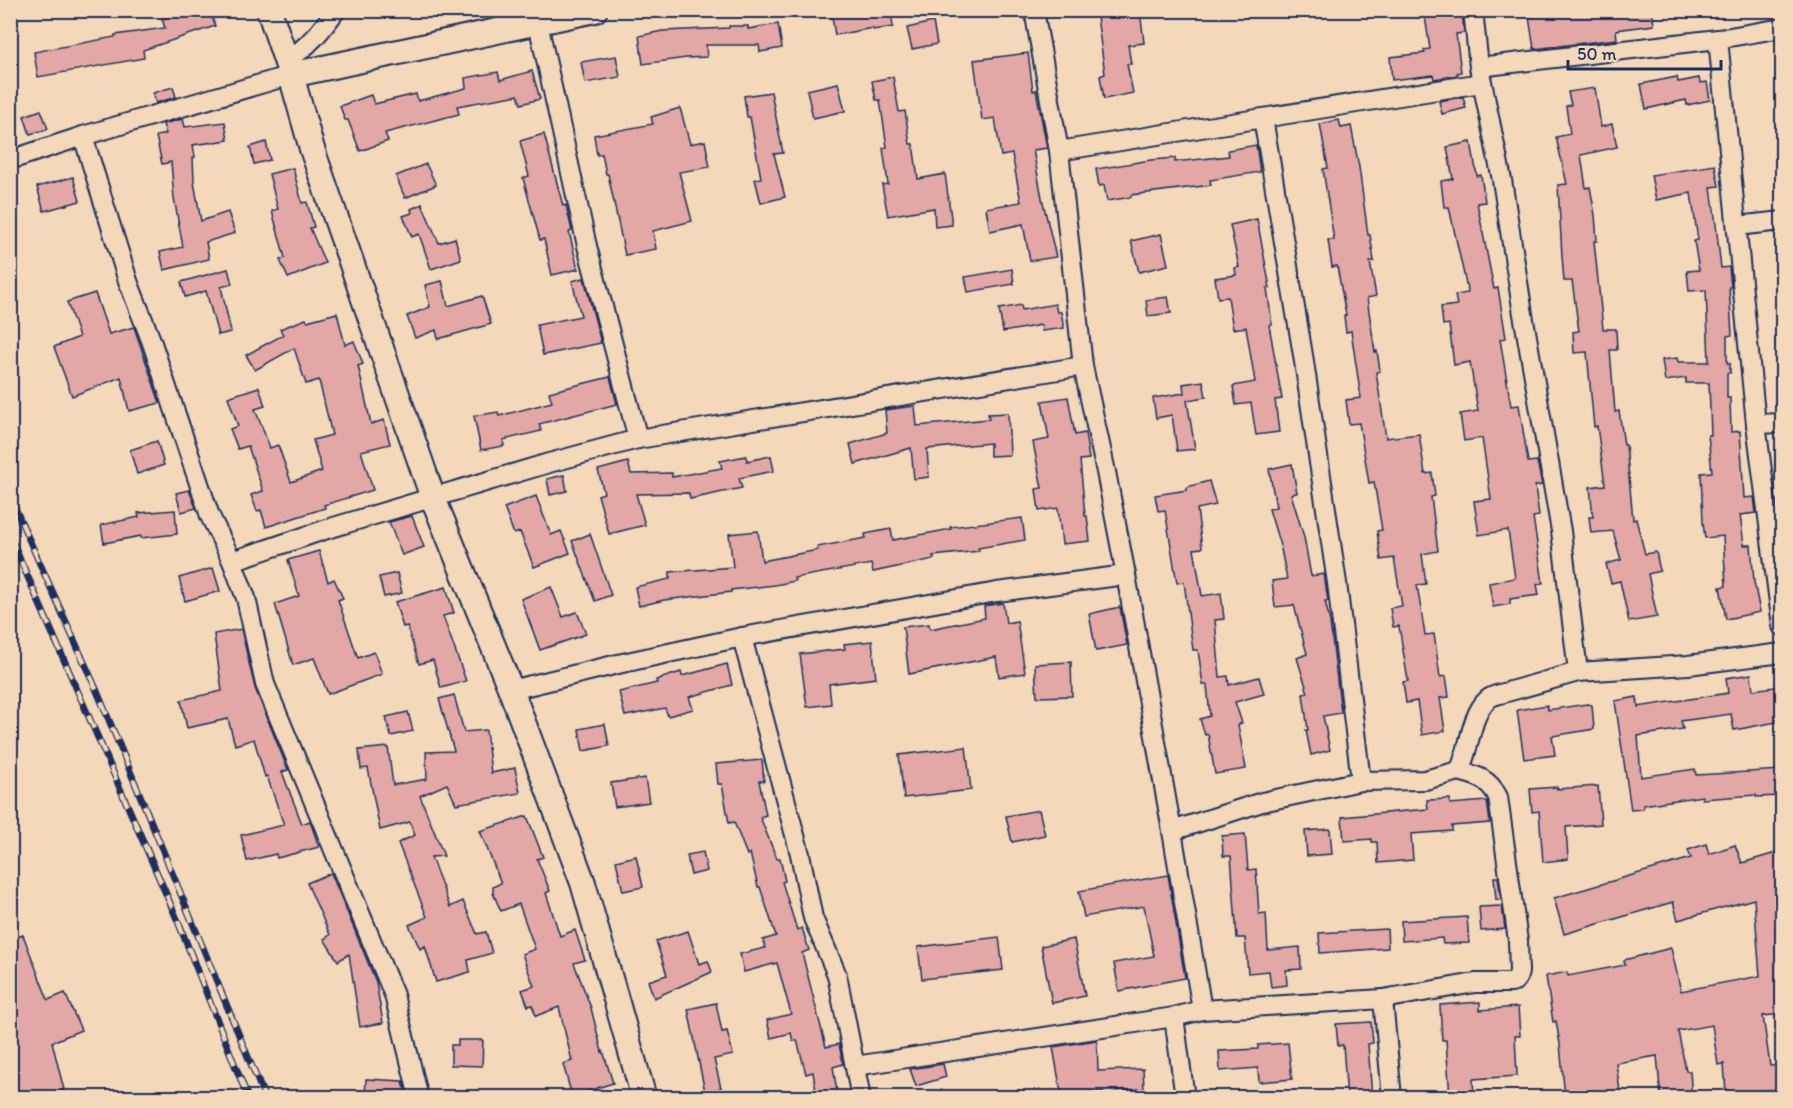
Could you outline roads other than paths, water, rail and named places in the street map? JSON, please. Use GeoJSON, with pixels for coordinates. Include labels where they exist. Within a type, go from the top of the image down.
{"type":"FeatureCollection","features":[{"type":"Feature","properties":{"kind":"street"},"geometry":{"type":"LineString","coordinates":[[269,10],[316,160],[433,498],[511,690],[583,883],[645,1098]]}},
{"type":"Feature","properties":{"kind":"street"},"geometry":{"type":"LineString","coordinates":[[289,68],[320,33],[336,10]]}},
{"type":"Feature","properties":{"kind":"street"},"geometry":{"type":"LineString","coordinates":[[10,160],[289,68],[595,10]]}},
{"type":"Feature","properties":{"kind":"street"},"geometry":{"type":"LineString","coordinates":[[1034,10],[1059,151],[1083,366],[1126,575],[1202,1010]]}},
{"type":"Feature","properties":{"kind":"street"},"geometry":{"type":"LineString","coordinates":[[1473,10],[1480,75],[1502,180],[1561,531],[1578,672]]}},
{"type":"Feature","properties":{"kind":"street"},"geometry":{"type":"LineString","coordinates":[[538,22],[587,246],[638,439]]}},
{"type":"Feature","properties":{"kind":"street"},"geometry":{"type":"LineString","coordinates":[[1059,151],[1263,118],[1480,75],[1782,28]]}},
{"type":"Feature","properties":{"kind":"street"},"geometry":{"type":"LineString","coordinates":[[1718,39],[1756,424],[1782,626]]}},
{"type":"Feature","properties":{"kind":"street"},"geometry":{"type":"LineString","coordinates":[[1263,118],[1303,355],[1337,583],[1361,781]]}},
{"type":"Feature","properties":{"kind":"street"},"geometry":{"type":"LineString","coordinates":[[83,136],[128,281],[152,340],[210,516],[232,561],[246,598],[265,684],[394,995],[419,1098]]}},
{"type":"Feature","properties":{"kind":"street"},"geometry":{"type":"LineString","coordinates":[[1737,226],[1782,221]]}},
{"type":"Feature","properties":{"kind":"street"},"geometry":{"type":"LineString","coordinates":[[232,561],[327,529],[638,439],[1083,366]]}},
{"type":"Feature","properties":{"kind":"street"},"geometry":{"type":"LineString","coordinates":[[1756,424],[1782,423]]}},
{"type":"Feature","properties":{"kind":"street"},"geometry":{"type":"LineString","coordinates":[[511,690],[741,637],[997,592],[1126,575]]}},
{"type":"Feature","properties":{"kind":"street"},"geometry":{"type":"LineString","coordinates":[[741,637],[781,779],[813,918],[837,975],[861,1098]]}},
{"type":"Feature","properties":{"kind":"street"},"geometry":{"type":"LineString","coordinates":[[1459,771],[1467,754],[1478,713],[1488,699],[1500,694],[1578,672],[1688,664],[1782,653]]}},
{"type":"Feature","properties":{"kind":"street"},"geometry":{"type":"LineString","coordinates":[[855,1066],[1174,1017],[1202,1010],[1383,999],[1475,983],[1512,983],[1517,979],[1519,972],[1518,941],[1498,797],[1492,785],[1481,777],[1459,771],[1425,780],[1361,781],[1262,802],[1172,831]]}},
{"type":"Feature","properties":{"kind":"street"},"geometry":{"type":"LineString","coordinates":[[1383,999],[1392,1098]]}},
{"type":"Feature","properties":{"kind":"street"},"geometry":{"type":"LineString","coordinates":[[1174,1017],[1185,1098]]}},
{"type":"Feature","properties":{"kind":"railway"},"geometry":{"type":"LineString","coordinates":[[10,497],[97,691],[265,1098]]}},
{"type":"Feature","properties":{"kind":"railway"},"geometry":{"type":"LineString","coordinates":[[10,536],[177,919],[248,1098]]}}]}
